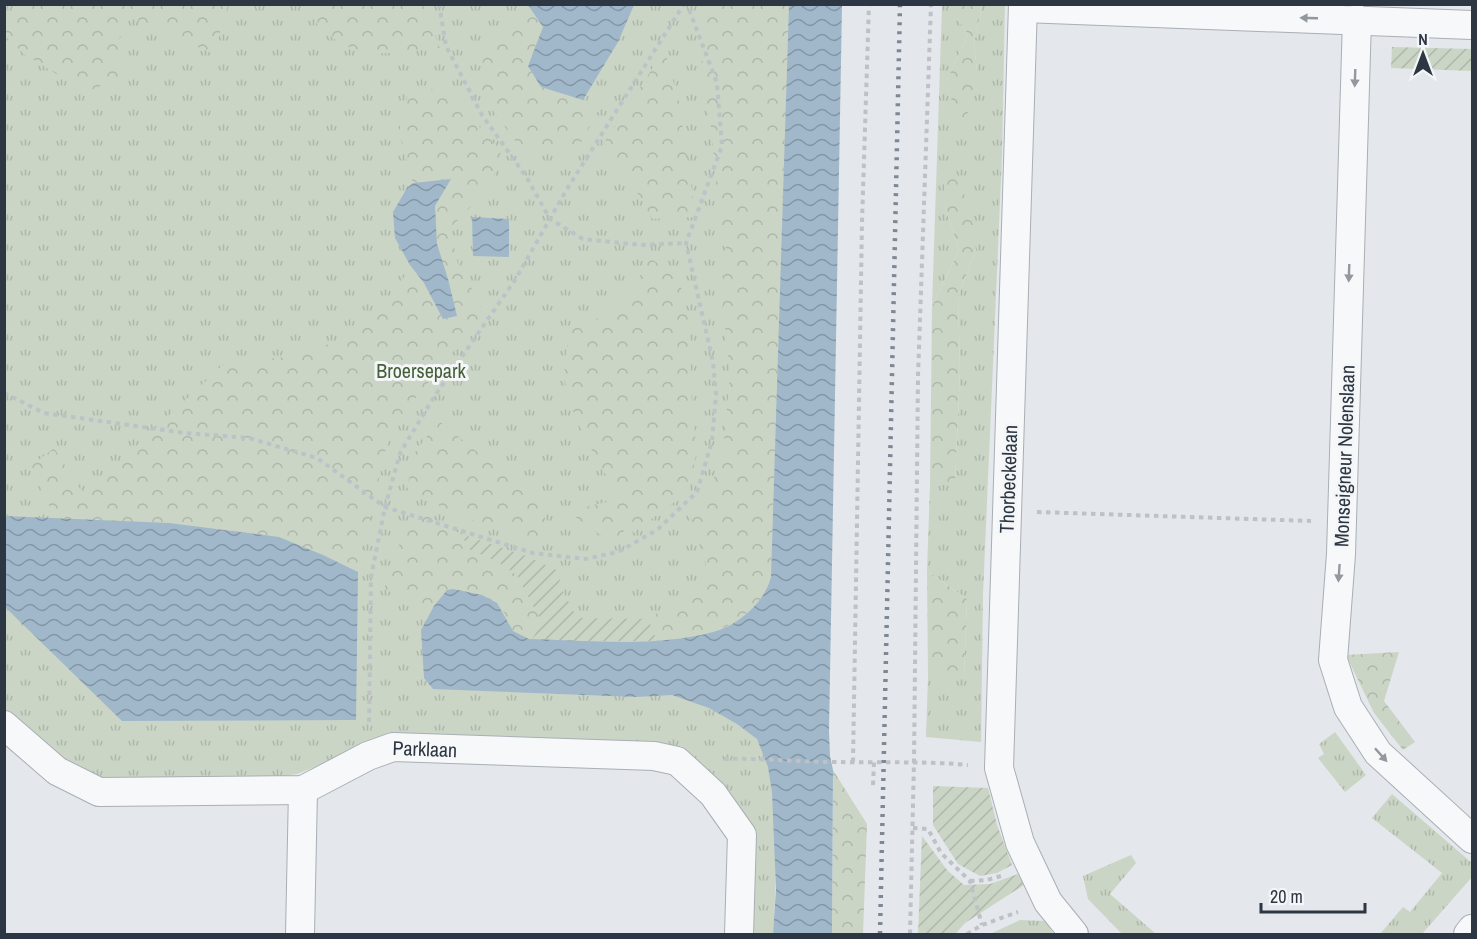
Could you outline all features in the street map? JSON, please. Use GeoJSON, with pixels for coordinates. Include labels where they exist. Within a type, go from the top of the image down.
{"type":"FeatureCollection","features":[{"type":"Feature","properties":{"kind":"street"},"geometry":{"type":"LineString","coordinates":[[1023,6],[1473,25]]}},
{"type":"Feature","properties":{"kind":"street","name":"Thorbeckelaan"},"geometry":{"type":"LineString","coordinates":[[1023,6],[999,768],[1020,843],[1048,902],[1074,934]]}},
{"type":"Feature","properties":{"kind":"street","name":"Monseigneur Nolenslaan"},"geometry":{"type":"LineString","coordinates":[[1357,19],[1342,524],[1333,660],[1348,707],[1378,753],[1473,839]]}},
{"type":"Feature","properties":{"kind":"street","name":"Parklaan"},"geometry":{"type":"LineString","coordinates":[[4,725],[57,771],[99,792],[303,790],[368,756],[393,747],[654,756],[677,761],[712,794],[742,835],[739,934]]}},
{"type":"Feature","properties":{"kind":"street"},"geometry":{"type":"LineString","coordinates":[[300,934],[303,790]]}},
{"type":"Feature","properties":{"kind":"street"},"geometry":{"type":"LineString","coordinates":[[1468,934],[1473,928]]}},
{"type":"Feature","properties":{"kind":"path"},"geometry":{"type":"LineString","coordinates":[[4,11],[11,4]]}},
{"type":"Feature","properties":{"kind":"path"},"geometry":{"type":"LineString","coordinates":[[439,4],[446,46],[482,115],[527,178],[550,219],[583,239],[641,244],[686,243]]}},
{"type":"Feature","properties":{"kind":"path"},"geometry":{"type":"LineString","coordinates":[[368,756],[371,577],[385,507],[400,453],[434,397],[508,290],[567,189],[685,4]]}},
{"type":"Feature","properties":{"kind":"path"},"geometry":{"type":"LineString","coordinates":[[4,393],[44,413],[175,432],[249,438],[316,458],[385,507],[533,554],[585,559],[618,552],[657,530],[697,492],[712,441],[716,395],[713,362],[686,243],[722,146],[717,83],[685,4]]}},
{"type":"Feature","properties":{"kind":"path"},"geometry":{"type":"LineString","coordinates":[[853,762],[862,222],[869,4]]}},
{"type":"Feature","properties":{"kind":"path"},"geometry":{"type":"LineString","coordinates":[[910,934],[918,376],[931,4]]}},
{"type":"Feature","properties":{"kind":"path"},"geometry":{"type":"LineString","coordinates":[[1007,511],[1342,524]]}},
{"type":"Feature","properties":{"kind":"path"},"geometry":{"type":"LineString","coordinates":[[754,758],[838,762],[914,761],[977,766]]}},
{"type":"Feature","properties":{"kind":"path"},"geometry":{"type":"LineString","coordinates":[[873,785],[874,762]]}},
{"type":"Feature","properties":{"kind":"path"},"geometry":{"type":"LineString","coordinates":[[913,828],[928,830],[941,853],[970,881],[982,925],[967,934]]}},
{"type":"Feature","properties":{"kind":"green space"},"geometry":{"type":"Polygon","coordinates":[[[27,4],[228,5],[214,54],[119,11],[121,78],[86,92],[24,54],[5,36],[5,29],[27,4]]]}},
{"type":"Feature","properties":{"kind":"green space"},"geometry":{"type":"Polygon","coordinates":[[[953,4],[982,5],[974,44],[977,71],[974,99],[959,132],[947,80],[968,34],[950,8],[953,4]]]}},
{"type":"Feature","properties":{"kind":"green space","name":"Broersepark"},"geometry":{"type":"Polygon","coordinates":[[[5,5],[802,5],[770,775],[776,855],[773,934],[748,934],[725,793],[682,746],[437,736],[327,762],[297,774],[284,776],[90,778],[70,768],[5,712],[5,5]]]}},
{"type":"Feature","properties":{"kind":"green space"},"geometry":{"type":"Polygon","coordinates":[[[317,5],[423,5],[440,48],[390,53],[354,49],[336,40],[317,24],[317,5]]]}},
{"type":"Feature","properties":{"kind":"green space"},"geometry":{"type":"Polygon","coordinates":[[[529,5],[543,27],[528,66],[541,87],[583,100],[598,111],[577,150],[552,148],[522,150],[475,86],[489,42],[529,5]]]}},
{"type":"Feature","properties":{"kind":"green space"},"geometry":{"type":"Polygon","coordinates":[[[705,5],[789,5],[771,577],[757,603],[734,622],[702,635],[656,641],[648,619],[710,578],[689,513],[713,481],[724,441],[730,374],[721,290],[727,255],[718,206],[711,127],[701,75],[705,5]]]}},
{"type":"Feature","properties":{"kind":"green space"},"geometry":{"type":"Polygon","coordinates":[[[942,5],[953,5],[951,8],[968,34],[947,80],[977,71],[974,44],[982,5],[1005,5],[1002,157],[983,594],[981,742],[926,737],[928,677],[964,677],[967,599],[927,571],[930,485],[955,485],[960,371],[958,296],[976,250],[945,206],[959,250],[932,307],[942,5]]]}},
{"type":"Feature","properties":{"kind":"green space"},"geometry":{"type":"Polygon","coordinates":[[[661,37],[679,102],[696,217],[652,219],[631,184],[618,170],[600,157],[602,146],[654,66],[661,37]]]}},
{"type":"Feature","properties":{"kind":"green space"},"geometry":{"type":"Polygon","coordinates":[[[1392,47],[1472,49],[1472,71],[1391,68],[1392,47]]]}},
{"type":"Feature","properties":{"kind":"green space"},"geometry":{"type":"Polygon","coordinates":[[[430,89],[450,92],[501,152],[490,187],[450,228],[459,269],[470,282],[475,301],[485,312],[390,430],[358,572],[276,537],[204,526],[55,518],[30,467],[54,448],[84,495],[224,364],[286,357],[335,342],[387,310],[410,265],[424,283],[443,319],[448,279],[437,244],[435,206],[450,179],[413,183],[399,132],[408,93],[430,89]]]}},
{"type":"Feature","properties":{"kind":"green space"},"geometry":{"type":"Polygon","coordinates":[[[943,164],[954,165],[972,217],[976,250],[958,296],[960,371],[955,485],[930,485],[932,307],[959,250],[945,206],[943,164]]]}},
{"type":"Feature","properties":{"kind":"green space"},"geometry":{"type":"Polygon","coordinates":[[[649,258],[678,275],[690,324],[692,409],[697,450],[689,491],[633,533],[632,521],[613,544],[567,511],[620,499],[575,417],[566,387],[565,357],[571,328],[601,317],[633,290],[649,258]]]}},
{"type":"Feature","properties":{"kind":"green space"},"geometry":{"type":"Polygon","coordinates":[[[439,421],[536,500],[557,544],[456,515],[407,488],[415,452],[439,421]]]}},
{"type":"Feature","properties":{"kind":"green space"},"geometry":{"type":"Polygon","coordinates":[[[412,508],[461,534],[469,549],[496,561],[517,575],[542,623],[529,639],[513,631],[504,612],[454,589],[447,590],[432,611],[384,589],[412,508]]]}},
{"type":"Feature","properties":{"kind":"green space"},"geometry":{"type":"Polygon","coordinates":[[[461,534],[526,556],[561,572],[559,584],[577,618],[648,619],[657,641],[531,641],[542,623],[517,575],[496,561],[469,549],[461,534]]]}},
{"type":"Feature","properties":{"kind":"green space"},"geometry":{"type":"Polygon","coordinates":[[[927,571],[967,599],[964,678],[928,677],[927,571]]]}},
{"type":"Feature","properties":{"kind":"green space"},"geometry":{"type":"Polygon","coordinates":[[[1399,652],[1384,701],[1415,742],[1403,750],[1374,713],[1346,655],[1399,652]]]}},
{"type":"Feature","properties":{"kind":"green space"},"geometry":{"type":"Polygon","coordinates":[[[1335,732],[1366,775],[1345,792],[1318,758],[1324,754],[1319,744],[1335,732]]]}},
{"type":"Feature","properties":{"kind":"green space"},"geometry":{"type":"Polygon","coordinates":[[[833,770],[867,824],[863,934],[832,934],[833,770]]]}},
{"type":"Feature","properties":{"kind":"green space"},"geometry":{"type":"Polygon","coordinates":[[[933,786],[988,788],[997,825],[1012,865],[997,873],[980,876],[958,864],[933,825],[933,786]]]}},
{"type":"Feature","properties":{"kind":"green space"},"geometry":{"type":"Polygon","coordinates":[[[1392,794],[1472,863],[1472,877],[1422,934],[1380,934],[1403,907],[1410,912],[1442,873],[1372,818],[1392,794]]]}},
{"type":"Feature","properties":{"kind":"green space"},"geometry":{"type":"Polygon","coordinates":[[[922,836],[947,870],[964,885],[990,884],[1018,874],[1024,885],[965,923],[955,934],[918,934],[922,836]]]}},
{"type":"Feature","properties":{"kind":"green space"},"geometry":{"type":"Polygon","coordinates":[[[1131,855],[1136,863],[1110,894],[1156,934],[1122,934],[1088,899],[1083,876],[1131,855]]]}},
{"type":"Feature","properties":{"kind":"green space"},"geometry":{"type":"Polygon","coordinates":[[[1020,920],[1046,921],[1053,934],[990,934],[1020,920]]]}},
{"type":"Feature","properties":{"kind":"water"},"geometry":{"type":"Polygon","coordinates":[[[528,5],[634,5],[618,42],[583,100],[541,87],[528,66],[543,27],[528,5]]]}},
{"type":"Feature","properties":{"kind":"water"},"geometry":{"type":"Polygon","coordinates":[[[789,5],[842,5],[829,731],[833,770],[832,934],[773,934],[776,889],[772,793],[768,767],[757,739],[737,724],[709,708],[672,695],[636,697],[433,689],[424,678],[421,630],[434,606],[447,590],[453,589],[482,595],[497,603],[513,631],[529,639],[645,642],[691,637],[722,629],[741,619],[763,595],[771,577],[789,5]]]}},
{"type":"Feature","properties":{"kind":"water"},"geometry":{"type":"Polygon","coordinates":[[[451,179],[435,206],[437,244],[457,316],[443,319],[424,283],[410,265],[395,238],[393,212],[407,188],[413,183],[451,179]]]}},
{"type":"Feature","properties":{"kind":"water"},"geometry":{"type":"Polygon","coordinates":[[[472,217],[509,219],[509,257],[473,256],[472,217]]]}},
{"type":"Feature","properties":{"kind":"water"},"geometry":{"type":"Polygon","coordinates":[[[4,516],[169,523],[279,537],[358,572],[356,720],[122,721],[5,607],[4,516]]]}},
{"type":"Feature","properties":{"kind":"railway"},"geometry":{"type":"LineString","coordinates":[[880,934],[900,4]]}}]}
